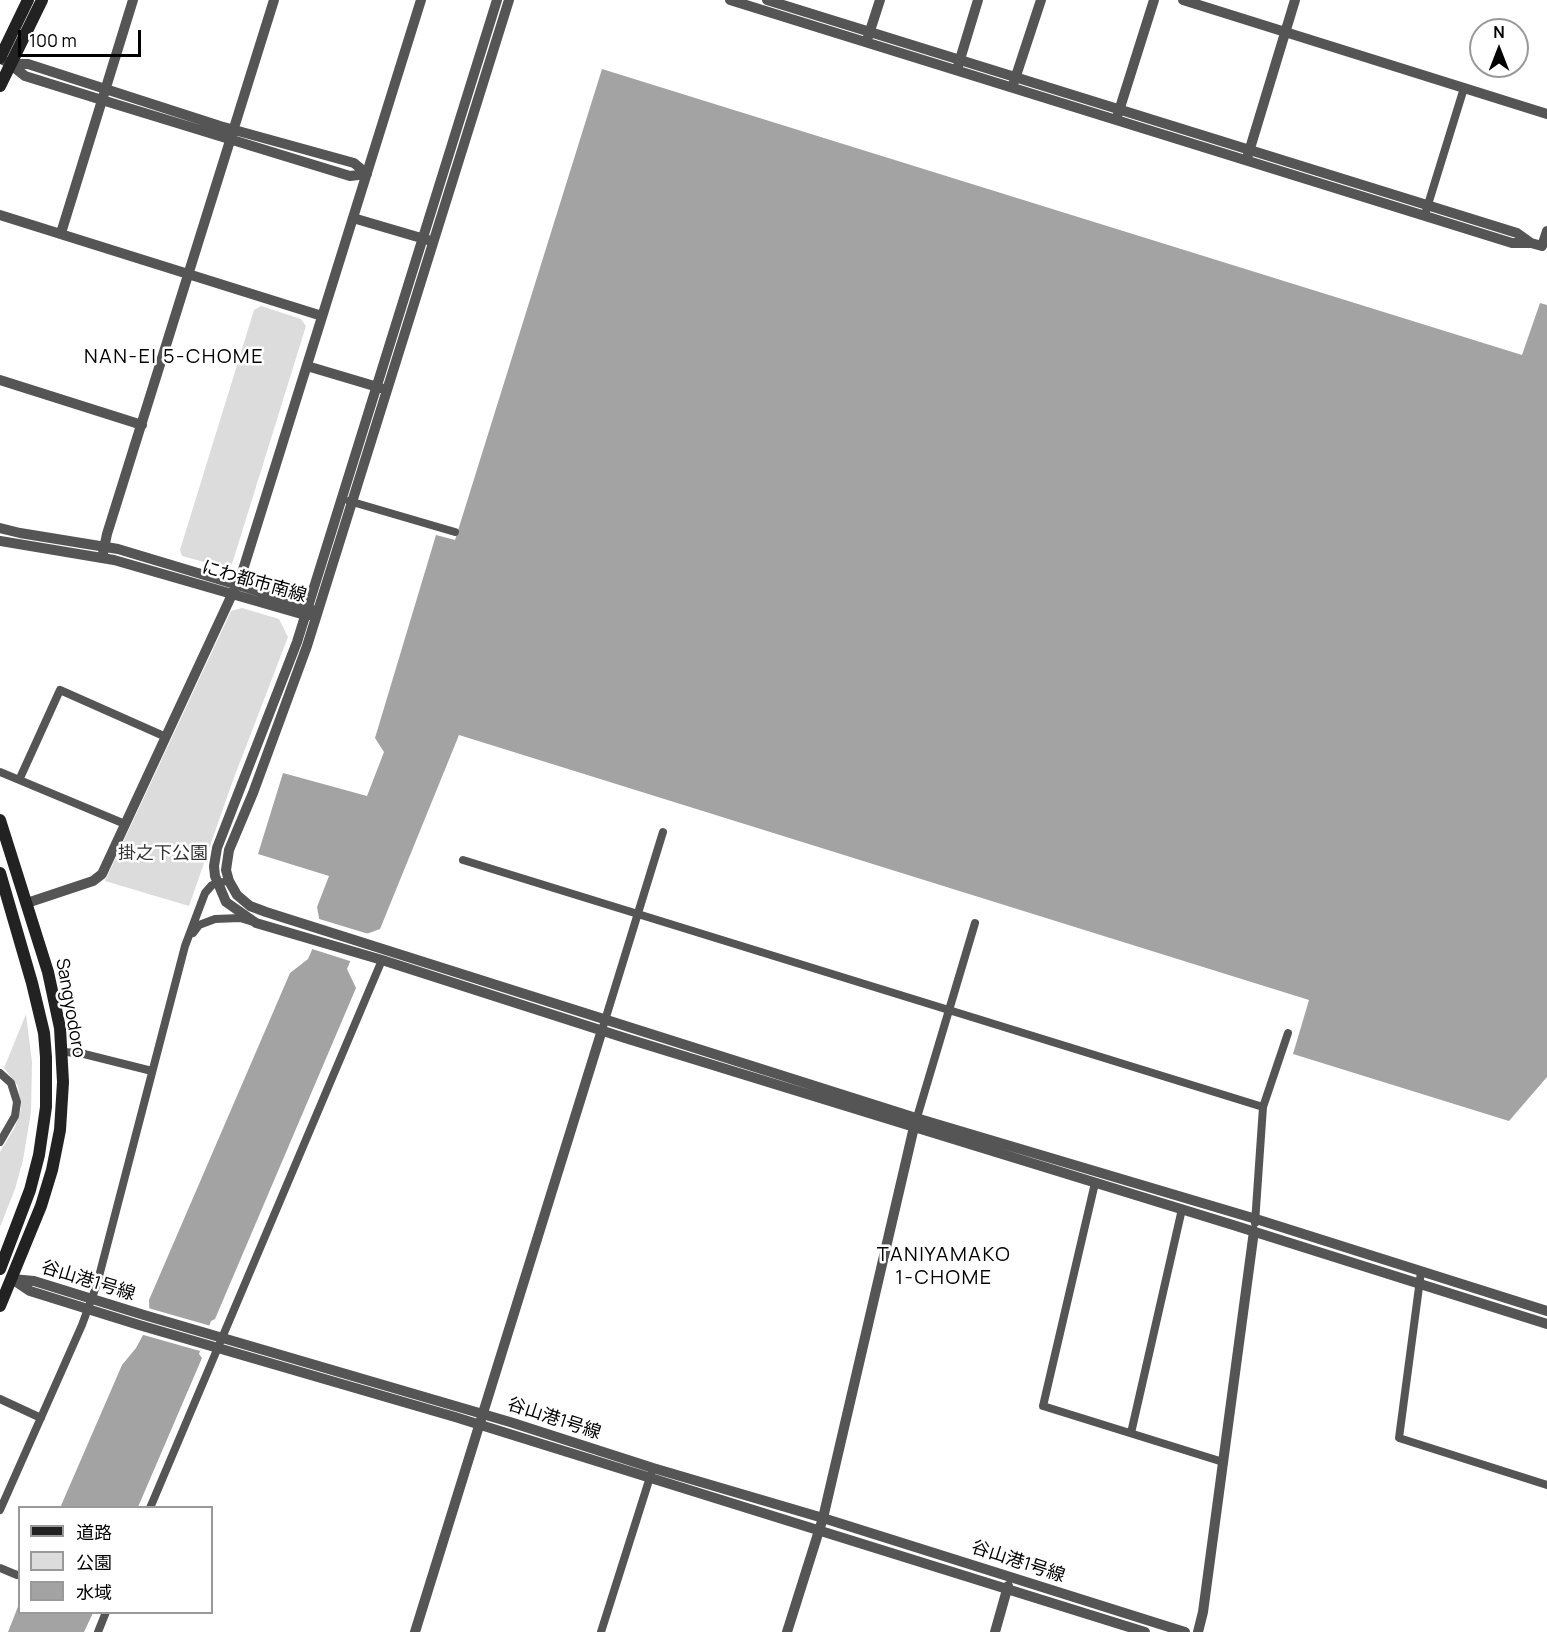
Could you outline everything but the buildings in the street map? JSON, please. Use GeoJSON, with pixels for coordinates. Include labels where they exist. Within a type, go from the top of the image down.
{"type":"FeatureCollection","features":[{"type":"Feature","properties":{"kind":"main road"},"geometry":{"type":"LineString","coordinates":[[0,86],[3,60],[28,0]]}},
{"type":"Feature","properties":{"kind":"main road"},"geometry":{"type":"LineString","coordinates":[[3,60],[42,0]]}},
{"type":"Feature","properties":{"kind":"main road","name":"Sangyodoro"},"geometry":{"type":"LineString","coordinates":[[0,820],[48,972],[63,1052],[62,1107],[56,1154],[46,1191],[0,1306]]}},
{"type":"Feature","properties":{"kind":"main road","name":"Sangyodoro"},"geometry":{"type":"LineString","coordinates":[[0,873],[24,950],[38,1008],[46,1058],[46,1084],[43,1132],[30,1190],[0,1271]]}},
{"type":"Feature","properties":{"kind":"street"},"geometry":{"type":"LineString","coordinates":[[61,233],[133,0]]}},
{"type":"Feature","properties":{"kind":"street"},"geometry":{"type":"LineString","coordinates":[[103,552],[274,0]]}},
{"type":"Feature","properties":{"kind":"street"},"geometry":{"type":"LineString","coordinates":[[27,903],[98,878],[242,573],[420,0]]}},
{"type":"Feature","properties":{"kind":"street"},"geometry":{"type":"LineString","coordinates":[[256,923],[226,902],[223,882],[229,850],[253,793],[307,646],[310,612],[347,500],[388,390],[496,0]]}},
{"type":"Feature","properties":{"kind":"street"},"geometry":{"type":"LineString","coordinates":[[347,500],[376,387],[509,0]]}},
{"type":"Feature","properties":{"kind":"street"},"geometry":{"type":"LineString","coordinates":[[730,0],[804,17],[1014,82],[1426,211],[1512,243],[1531,243],[1542,246],[1547,231]]}},
{"type":"Feature","properties":{"kind":"street"},"geometry":{"type":"LineString","coordinates":[[767,0],[804,17]]}},
{"type":"Feature","properties":{"kind":"street"},"geometry":{"type":"LineString","coordinates":[[804,17],[809,0]]}},
{"type":"Feature","properties":{"kind":"street"},"geometry":{"type":"LineString","coordinates":[[868,37],[880,0]]}},
{"type":"Feature","properties":{"kind":"street"},"geometry":{"type":"LineString","coordinates":[[958,65],[978,0]]}},
{"type":"Feature","properties":{"kind":"street"},"geometry":{"type":"LineString","coordinates":[[1014,82],[1041,0]]}},
{"type":"Feature","properties":{"kind":"street"},"geometry":{"type":"LineString","coordinates":[[1118,115],[1154,0]]}},
{"type":"Feature","properties":{"kind":"street"},"geometry":{"type":"LineString","coordinates":[[1184,0],[1547,114]]}},
{"type":"Feature","properties":{"kind":"street"},"geometry":{"type":"LineString","coordinates":[[1248,155],[1295,0]]}},
{"type":"Feature","properties":{"kind":"street"},"geometry":{"type":"LineString","coordinates":[[3,60],[28,63],[106,88],[232,135]]}},
{"type":"Feature","properties":{"kind":"street"},"geometry":{"type":"LineString","coordinates":[[3,60],[25,76],[102,100],[232,135],[354,164],[367,174]]}},
{"type":"Feature","properties":{"kind":"street"},"geometry":{"type":"LineString","coordinates":[[1426,211],[1464,88]]}},
{"type":"Feature","properties":{"kind":"street"},"geometry":{"type":"LineString","coordinates":[[0,215],[322,316]]}},
{"type":"Feature","properties":{"kind":"street"},"geometry":{"type":"LineString","coordinates":[[353,218],[428,240]]}},
{"type":"Feature","properties":{"kind":"street"},"geometry":{"type":"LineString","coordinates":[[307,366],[388,390]]}},
{"type":"Feature","properties":{"kind":"street"},"geometry":{"type":"LineString","coordinates":[[0,380],[142,425]]}},
{"type":"Feature","properties":{"kind":"street"},"geometry":{"type":"LineString","coordinates":[[347,500],[454,532]]}},
{"type":"Feature","properties":{"kind":"street","name":"にわ都市南線"},"geometry":{"type":"LineString","coordinates":[[0,528],[103,552],[171,575],[235,589],[310,612]]}},
{"type":"Feature","properties":{"kind":"street","name":"にわ都市南線"},"geometry":{"type":"LineString","coordinates":[[0,541],[103,552]]}},
{"type":"Feature","properties":{"kind":"street"},"geometry":{"type":"LineString","coordinates":[[20,778],[60,690],[166,737]]}},
{"type":"Feature","properties":{"kind":"street"},"geometry":{"type":"LineString","coordinates":[[0,772],[20,778],[125,824]]}},
{"type":"Feature","properties":{"kind":"street"},"geometry":{"type":"LineString","coordinates":[[415,1632],[663,832]]}},
{"type":"Feature","properties":{"kind":"street"},"geometry":{"type":"LineString","coordinates":[[463,860],[1263,1107]]}},
{"type":"Feature","properties":{"kind":"street"},"geometry":{"type":"LineString","coordinates":[[223,882],[250,906],[307,931],[606,1019],[1095,1183],[1547,1324]]}},
{"type":"Feature","properties":{"kind":"street"},"geometry":{"type":"LineString","coordinates":[[0,1510],[97,1284],[185,946],[205,892],[212,885],[223,882]]}},
{"type":"Feature","properties":{"kind":"street"},"geometry":{"type":"LineString","coordinates":[[185,946],[199,925],[211,920],[240,918],[256,923],[307,931]]}},
{"type":"Feature","properties":{"kind":"street"},"geometry":{"type":"LineString","coordinates":[[787,1632],[823,1518],[915,1122],[975,923]]}},
{"type":"Feature","properties":{"kind":"street"},"geometry":{"type":"LineString","coordinates":[[369,950],[382,960],[602,1030],[1256,1220],[1547,1311]]}},
{"type":"Feature","properties":{"kind":"street"},"geometry":{"type":"LineString","coordinates":[[151,1506],[382,960]]}},
{"type":"Feature","properties":{"kind":"street"},"geometry":{"type":"LineString","coordinates":[[1198,1632],[1203,1612],[1256,1220],[1263,1107],[1288,1033]]}},
{"type":"Feature","properties":{"kind":"street"},"geometry":{"type":"LineString","coordinates":[[63,1052],[80,1053],[152,1071]]}},
{"type":"Feature","properties":{"kind":"street"},"geometry":{"type":"LineString","coordinates":[[0,1073],[11,1083],[17,1102],[15,1116],[0,1142]]}},
{"type":"Feature","properties":{"kind":"street"},"geometry":{"type":"LineString","coordinates":[[1095,1183],[1043,1406],[1223,1462]]}},
{"type":"Feature","properties":{"kind":"street"},"geometry":{"type":"LineString","coordinates":[[1131,1433],[1182,1209]]}},
{"type":"Feature","properties":{"kind":"street"},"geometry":{"type":"LineString","coordinates":[[0,1271],[12,1279]]}},
{"type":"Feature","properties":{"kind":"street"},"geometry":{"type":"LineString","coordinates":[[1421,1272],[1399,1438],[1547,1485]]}},
{"type":"Feature","properties":{"kind":"street","name":"谷山港1号線"},"geometry":{"type":"LineString","coordinates":[[12,1279],[34,1281],[89,1303],[141,1320],[481,1420],[651,1473],[819,1531],[1145,1632]]}},
{"type":"Feature","properties":{"kind":"street"},"geometry":{"type":"LineString","coordinates":[[0,1400],[41,1418]]}},
{"type":"Feature","properties":{"kind":"street"},"geometry":{"type":"LineString","coordinates":[[601,1632],[651,1473]]}},
{"type":"Feature","properties":{"kind":"street","name":"谷山港1号線"},"geometry":{"type":"LineString","coordinates":[[651,1473],[823,1518],[1185,1632]]}},
{"type":"Feature","properties":{"kind":"street"},"geometry":{"type":"LineString","coordinates":[[0,1568],[17,1575]]}},
{"type":"Feature","properties":{"kind":"street"},"geometry":{"type":"LineString","coordinates":[[995,1632],[1011,1577]]}},
{"type":"Feature","properties":{"kind":"street"},"geometry":{"type":"LineString","coordinates":[[98,1632],[105,1614]]}},
{"type":"Feature","properties":{"kind":"green space"},"geometry":{"type":"Polygon","coordinates":[[[261,306],[301,319],[306,326],[232,564],[226,568],[182,556],[180,550],[254,310],[261,306]]]}},
{"type":"Feature","properties":{"kind":"green space","name":"掛之下公園"},"geometry":{"type":"Polygon","coordinates":[[[242,608],[279,619],[288,637],[232,783],[189,906],[105,881],[231,611],[242,608]]]}},
{"type":"Feature","properties":{"kind":"green space"},"geometry":{"type":"Polygon","coordinates":[[[26,1014],[32,1062],[31,1112],[23,1160],[15,1189],[0,1227],[0,1152],[15,1127],[21,1109],[18,1086],[4,1068],[26,1014]]]}},
{"type":"Feature","properties":{"kind":"water"},"geometry":{"type":"Polygon","coordinates":[[[602,69],[1522,355],[1540,303],[1547,305],[1547,1077],[1509,1121],[1293,1054],[1309,1000],[459,735],[380,929],[361,936],[347,969],[356,988],[215,1319],[211,1321],[199,1354],[202,1358],[138,1506],[61,1506],[122,1365],[136,1348],[150,1322],[149,1300],[290,973],[308,959],[321,929],[317,907],[329,876],[258,854],[283,773],[367,796],[384,752],[375,738],[436,535],[455,540],[602,69]]]}},
{"type":"Feature","properties":{"kind":"water"},"geometry":{"type":"Polygon","coordinates":[[[18,1607],[18,1614],[93,1614],[84,1632],[8,1632],[18,1607]]]}},
{"type":"Feature","properties":{"kind":"pier"},"geometry":{"type":"Polygon","coordinates":[[[316,918],[372,935],[363,938],[353,962],[309,948],[317,929],[316,918]]]}},
{"type":"Feature","properties":{"kind":"pier"},"geometry":{"type":"Polygon","coordinates":[[[148,1308],[211,1326],[200,1351],[140,1334],[147,1321],[148,1308]]]}},
{"type":"Feature","properties":{"kind":"district","name":"NAN-EI 5-CHOME"},"geometry":{"type":"Point","coordinates":[174,357]}},
{"type":"Feature","properties":{"kind":"district","name":"TANIYAMAKO 1-CHOME"},"geometry":{"type":"Point","coordinates":[944,1266]}}]}
